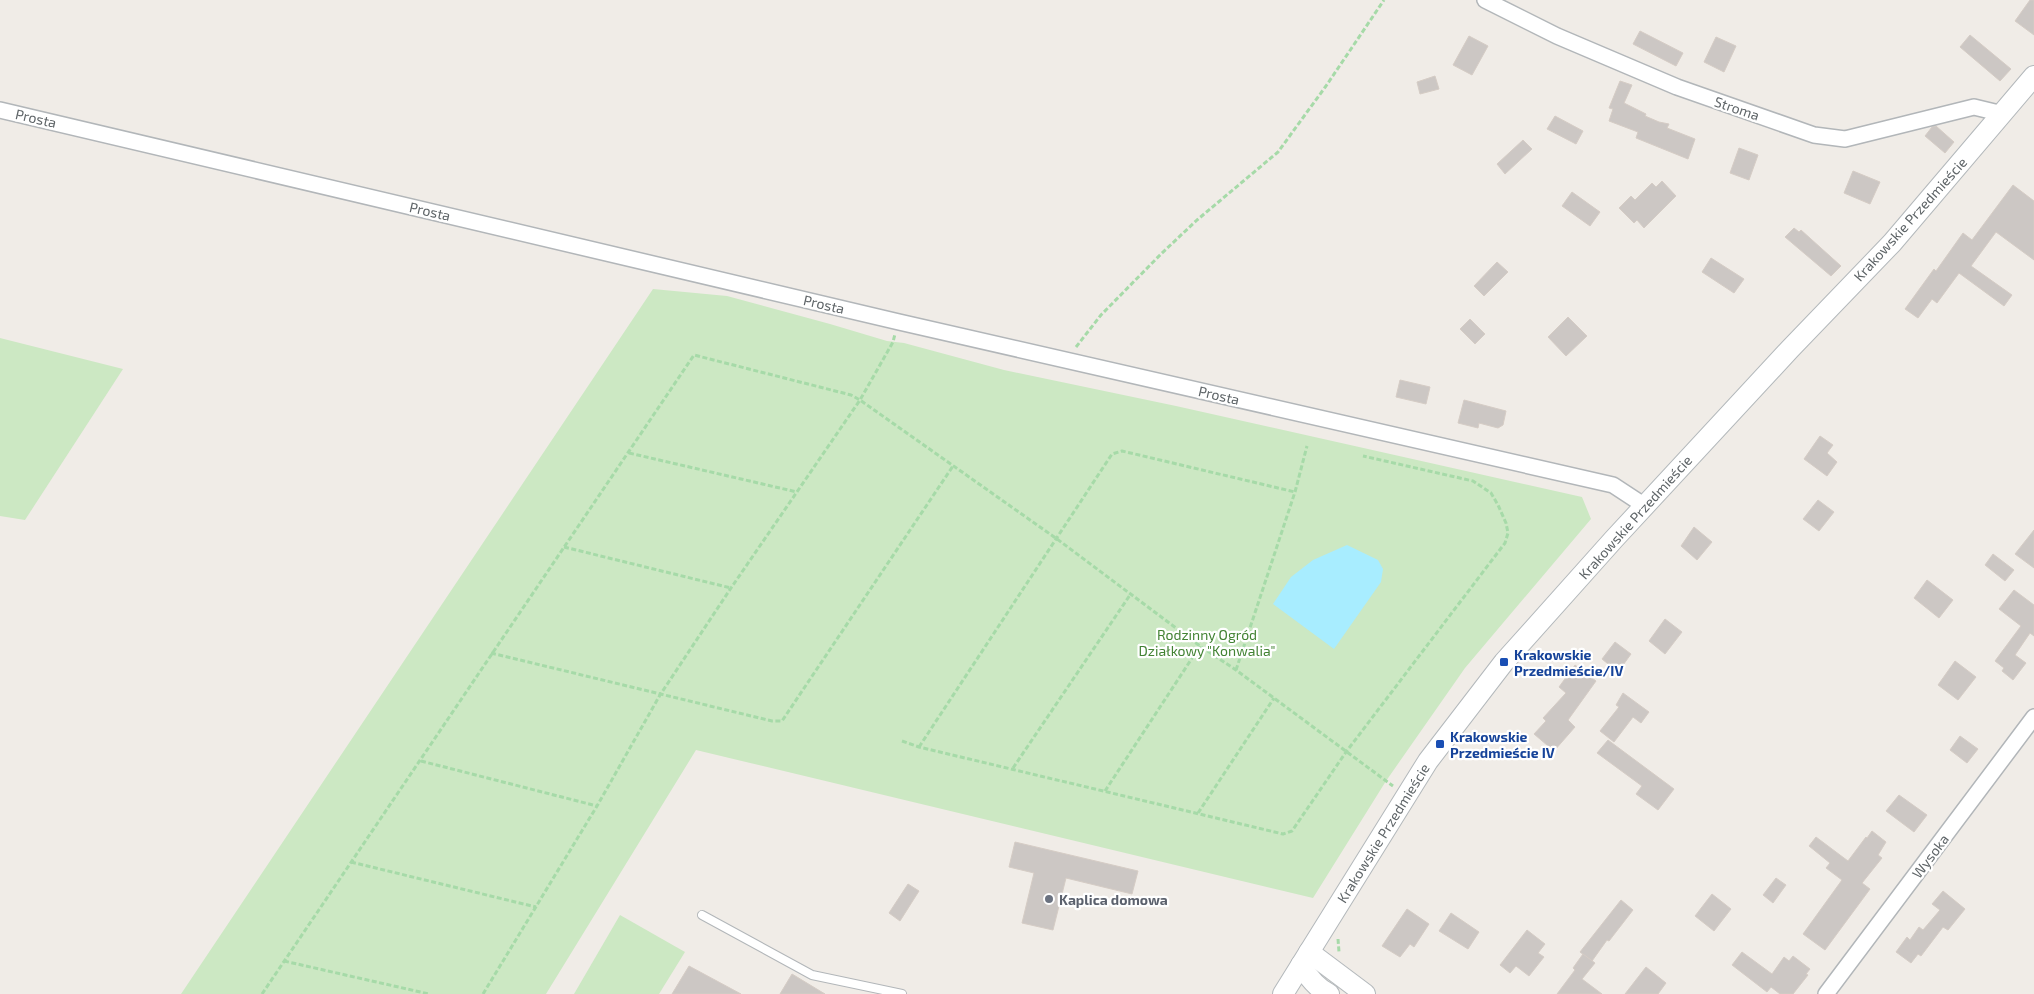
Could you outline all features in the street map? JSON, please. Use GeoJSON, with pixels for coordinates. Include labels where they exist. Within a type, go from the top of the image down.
{"type":"FeatureCollection","features":[{"type":"Feature","properties":{"kind":"main road","name":"Krakowskie Przedmieście"},"geometry":{"type":"LineString","coordinates":[[1283,994],[1406,794],[1440,744],[1504,662],[1790,349],[1892,243],[2034,76]]}},
{"type":"Feature","properties":{"kind":"main road"},"geometry":{"type":"LineString","coordinates":[[1305,958],[1307,974],[1322,990],[1329,994]]}},
{"type":"Feature","properties":{"kind":"main road"},"geometry":{"type":"LineString","coordinates":[[1305,958],[1365,994]]}},
{"type":"Feature","properties":{"kind":"street","name":"Stroma"},"geometry":{"type":"LineString","coordinates":[[1485,0],[1557,36],[1677,87],[1814,135],[1845,139],[1974,108],[2003,114]]}},
{"type":"Feature","properties":{"kind":"street","name":"Prosta"},"geometry":{"type":"LineString","coordinates":[[0,110],[1069,361],[1613,485],[1645,506]]}},
{"type":"Feature","properties":{"kind":"street","name":"Wysoka"},"geometry":{"type":"LineString","coordinates":[[1826,994],[2034,717]]}},
{"type":"Feature","properties":{"kind":"lane"},"geometry":{"type":"LineString","coordinates":[[702,915],[812,976],[902,994]]}},
{"type":"Feature","properties":{"kind":"path"},"geometry":{"type":"LineString","coordinates":[[1069,361],[1080,341],[1101,315],[1161,254],[1197,220],[1278,152],[1326,86],[1384,0]]}},
{"type":"Feature","properties":{"kind":"path"},"geometry":{"type":"LineString","coordinates":[[483,994],[597,806],[660,695],[730,588],[860,400],[893,342]]}},
{"type":"Feature","properties":{"kind":"path"},"geometry":{"type":"LineString","coordinates":[[262,994],[694,356],[851,395],[860,400],[1057,539],[1200,646],[1236,670],[1393,786]]}},
{"type":"Feature","properties":{"kind":"path"},"geometry":{"type":"LineString","coordinates":[[1236,670],[1295,492],[1307,446]]}},
{"type":"Feature","properties":{"kind":"path"},"geometry":{"type":"LineString","coordinates":[[919,747],[1112,454],[1117,451],[1132,453],[1295,492]]}},
{"type":"Feature","properties":{"kind":"path"},"geometry":{"type":"LineString","coordinates":[[629,452],[797,492]]}},
{"type":"Feature","properties":{"kind":"path"},"geometry":{"type":"LineString","coordinates":[[902,741],[919,747],[1283,834],[1292,832],[1346,752],[1505,543],[1508,533],[1506,523],[1491,493],[1473,481],[1364,456]]}},
{"type":"Feature","properties":{"kind":"path"},"geometry":{"type":"LineString","coordinates":[[492,653],[772,722],[782,721],[953,466]]}},
{"type":"Feature","properties":{"kind":"path"},"geometry":{"type":"LineString","coordinates":[[564,547],[730,588]]}},
{"type":"Feature","properties":{"kind":"path"},"geometry":{"type":"LineString","coordinates":[[1013,768],[1130,594]]}},
{"type":"Feature","properties":{"kind":"path"},"geometry":{"type":"LineString","coordinates":[[1105,791],[1200,646]]}},
{"type":"Feature","properties":{"kind":"path"},"geometry":{"type":"LineString","coordinates":[[1198,813],[1274,698]]}},
{"type":"Feature","properties":{"kind":"path"},"geometry":{"type":"LineString","coordinates":[[421,761],[597,806]]}},
{"type":"Feature","properties":{"kind":"path"},"geometry":{"type":"LineString","coordinates":[[351,862],[536,907]]}},
{"type":"Feature","properties":{"kind":"path"},"geometry":{"type":"LineString","coordinates":[[1340,935],[1338,940],[1340,957]]}},
{"type":"Feature","properties":{"kind":"path"},"geometry":{"type":"LineString","coordinates":[[284,961],[429,994]]}},
{"type":"Feature","properties":{"kind":"green space","name":"Rodzinny Ogród Działkowy \"Konwalia\""},"geometry":{"type":"Polygon","coordinates":[[[653,289],[727,296],[887,341],[904,343],[1004,370],[1176,406],[1582,497],[1591,519],[1465,668],[1386,781],[1313,898],[696,750],[546,994],[181,994],[653,289]]]}},
{"type":"Feature","properties":{"kind":"green space"},"geometry":{"type":"Polygon","coordinates":[[[0,338],[123,369],[25,520],[0,516],[0,338]]]}},
{"type":"Feature","properties":{"kind":"green space"},"geometry":{"type":"Polygon","coordinates":[[[620,915],[685,952],[659,994],[574,994],[620,915]]]}},
{"type":"Feature","properties":{"kind":"water"},"geometry":{"type":"Polygon","coordinates":[[[1347,545],[1378,560],[1383,569],[1381,582],[1334,649],[1273,604],[1291,577],[1313,560],[1347,545]]]}},
{"type":"Feature","properties":{"kind":"building"},"geometry":{"type":"Polygon","coordinates":[[[2030,0],[2034,0],[2034,35],[2015,21],[2030,0]]]}},
{"type":"Feature","properties":{"kind":"building"},"geometry":{"type":"Polygon","coordinates":[[[1640,31],[1683,53],[1676,66],[1633,44],[1640,31]]]}},
{"type":"Feature","properties":{"kind":"building"},"geometry":{"type":"Polygon","coordinates":[[[1970,35],[2011,69],[2000,81],[1960,47],[1970,35]]]}},
{"type":"Feature","properties":{"kind":"building"},"geometry":{"type":"Polygon","coordinates":[[[1469,36],[1488,46],[1472,75],[1453,65],[1469,36]]]}},
{"type":"Feature","properties":{"kind":"building"},"geometry":{"type":"Polygon","coordinates":[[[1716,37],[1736,46],[1724,72],[1704,62],[1716,37]]]}},
{"type":"Feature","properties":{"kind":"building"},"geometry":{"type":"Polygon","coordinates":[[[1435,76],[1439,89],[1420,94],[1417,82],[1435,76]]]}},
{"type":"Feature","properties":{"kind":"building"},"geometry":{"type":"Polygon","coordinates":[[[1620,81],[1632,85],[1624,103],[1646,114],[1645,116],[1669,124],[1667,128],[1695,139],[1688,159],[1636,138],[1638,132],[1609,121],[1613,109],[1609,108],[1620,81]]]}},
{"type":"Feature","properties":{"kind":"building"},"geometry":{"type":"Polygon","coordinates":[[[1555,116],[1583,131],[1576,144],[1547,129],[1555,116]]]}},
{"type":"Feature","properties":{"kind":"building"},"geometry":{"type":"Polygon","coordinates":[[[1936,126],[1954,142],[1945,153],[1925,136],[1932,127],[1936,126]]]}},
{"type":"Feature","properties":{"kind":"building"},"geometry":{"type":"Polygon","coordinates":[[[1523,140],[1532,149],[1505,174],[1497,164],[1523,140]]]}},
{"type":"Feature","properties":{"kind":"building"},"geometry":{"type":"Polygon","coordinates":[[[1739,148],[1758,155],[1749,180],[1730,173],[1739,148]]]}},
{"type":"Feature","properties":{"kind":"building"},"geometry":{"type":"Polygon","coordinates":[[[1853,171],[1880,182],[1870,204],[1844,193],[1853,171]]]}},
{"type":"Feature","properties":{"kind":"building"},"geometry":{"type":"Polygon","coordinates":[[[1662,181],[1676,196],[1644,228],[1637,220],[1634,223],[1619,208],[1631,196],[1635,200],[1652,183],[1656,187],[1662,181]]]}},
{"type":"Feature","properties":{"kind":"building"},"geometry":{"type":"Polygon","coordinates":[[[2013,185],[2034,201],[2034,260],[1996,232],[1971,266],[2012,295],[2004,306],[1959,273],[1937,303],[1932,299],[1918,318],[1905,309],[1934,269],[1936,271],[1963,233],[1972,240],[2013,185]]]}},
{"type":"Feature","properties":{"kind":"building"},"geometry":{"type":"Polygon","coordinates":[[[1572,192],[1600,212],[1590,226],[1562,206],[1572,192]]]}},
{"type":"Feature","properties":{"kind":"building"},"geometry":{"type":"Polygon","coordinates":[[[1794,228],[1799,232],[1801,230],[1841,266],[1831,276],[1785,237],[1794,228]]]}},
{"type":"Feature","properties":{"kind":"building"},"geometry":{"type":"Polygon","coordinates":[[[1711,258],[1744,279],[1734,293],[1702,272],[1711,258]]]}},
{"type":"Feature","properties":{"kind":"building"},"geometry":{"type":"Polygon","coordinates":[[[1497,262],[1508,272],[1484,296],[1474,286],[1497,262]]]}},
{"type":"Feature","properties":{"kind":"building"},"geometry":{"type":"Polygon","coordinates":[[[1568,317],[1587,336],[1566,356],[1548,337],[1568,317]]]}},
{"type":"Feature","properties":{"kind":"building"},"geometry":{"type":"Polygon","coordinates":[[[1470,319],[1485,334],[1475,344],[1460,329],[1470,319]]]}},
{"type":"Feature","properties":{"kind":"building"},"geometry":{"type":"Polygon","coordinates":[[[1400,380],[1430,387],[1426,404],[1396,397],[1400,380]]]}},
{"type":"Feature","properties":{"kind":"building"},"geometry":{"type":"Polygon","coordinates":[[[1464,400],[1506,411],[1503,425],[1498,428],[1479,423],[1478,428],[1458,423],[1464,400]]]}},
{"type":"Feature","properties":{"kind":"building"},"geometry":{"type":"Polygon","coordinates":[[[1820,436],[1833,445],[1827,453],[1837,462],[1827,476],[1804,459],[1820,436]]]}},
{"type":"Feature","properties":{"kind":"building"},"geometry":{"type":"Polygon","coordinates":[[[1818,500],[1834,512],[1819,531],[1803,519],[1818,500]]]}},
{"type":"Feature","properties":{"kind":"building"},"geometry":{"type":"Polygon","coordinates":[[[1694,527],[1712,542],[1697,560],[1681,546],[1694,527]]]}},
{"type":"Feature","properties":{"kind":"building"},"geometry":{"type":"Polygon","coordinates":[[[2034,530],[2034,568],[2015,554],[2034,530]]]}},
{"type":"Feature","properties":{"kind":"building"},"geometry":{"type":"Polygon","coordinates":[[[1993,554],[2014,570],[2005,581],[1985,565],[1993,554]]]}},
{"type":"Feature","properties":{"kind":"building"},"geometry":{"type":"Polygon","coordinates":[[[1927,580],[1953,600],[1939,618],[1914,598],[1927,580]]]}},
{"type":"Feature","properties":{"kind":"building"},"geometry":{"type":"Polygon","coordinates":[[[2014,590],[2034,605],[2034,636],[2030,633],[2015,655],[2026,663],[2013,680],[2002,671],[2004,668],[1995,661],[2021,626],[1999,609],[2014,590]]]}},
{"type":"Feature","properties":{"kind":"building"},"geometry":{"type":"Polygon","coordinates":[[[1665,619],[1682,632],[1665,654],[1649,641],[1665,619]]]}},
{"type":"Feature","properties":{"kind":"building"},"geometry":{"type":"Polygon","coordinates":[[[1615,642],[1631,654],[1618,672],[1602,659],[1615,642]]]}},
{"type":"Feature","properties":{"kind":"building"},"geometry":{"type":"Polygon","coordinates":[[[1955,661],[1976,677],[1958,700],[1938,685],[1955,661]]]}},
{"type":"Feature","properties":{"kind":"building"},"geometry":{"type":"Polygon","coordinates":[[[1575,665],[1596,681],[1568,720],[1575,727],[1554,751],[1534,734],[1546,721],[1543,718],[1566,693],[1559,687],[1575,665]]]}},
{"type":"Feature","properties":{"kind":"building"},"geometry":{"type":"Polygon","coordinates":[[[1623,693],[1649,712],[1641,723],[1633,717],[1614,742],[1600,731],[1619,707],[1616,705],[1623,693]]]}},
{"type":"Feature","properties":{"kind":"building"},"geometry":{"type":"Polygon","coordinates":[[[1960,736],[1978,749],[1967,763],[1950,750],[1960,736]]]}},
{"type":"Feature","properties":{"kind":"building"},"geometry":{"type":"Polygon","coordinates":[[[1608,740],[1674,789],[1658,810],[1636,794],[1642,786],[1597,753],[1608,740]]]}},
{"type":"Feature","properties":{"kind":"building"},"geometry":{"type":"Polygon","coordinates":[[[1899,795],[1927,815],[1914,832],[1886,811],[1899,795]]]}},
{"type":"Feature","properties":{"kind":"building"},"geometry":{"type":"Polygon","coordinates":[[[1872,831],[1886,842],[1878,855],[1882,858],[1862,883],[1870,889],[1825,950],[1803,934],[1842,880],[1826,868],[1830,863],[1809,846],[1816,837],[1848,861],[1872,831]]]}},
{"type":"Feature","properties":{"kind":"building"},"geometry":{"type":"Polygon","coordinates":[[[1015,842],[1138,871],[1132,894],[1066,878],[1053,930],[1022,923],[1034,873],[1009,867],[1015,842]]]}},
{"type":"Feature","properties":{"kind":"building"},"geometry":{"type":"Polygon","coordinates":[[[1776,878],[1786,885],[1773,903],[1763,895],[1776,878]]]}},
{"type":"Feature","properties":{"kind":"building"},"geometry":{"type":"Polygon","coordinates":[[[908,884],[919,891],[900,921],[889,913],[908,884]]]}},
{"type":"Feature","properties":{"kind":"building"},"geometry":{"type":"Polygon","coordinates":[[[1943,891],[1965,909],[1948,930],[1943,927],[1921,956],[1918,954],[1911,963],[1896,952],[1907,937],[1910,940],[1919,927],[1923,930],[1940,910],[1932,904],[1943,891]]]}},
{"type":"Feature","properties":{"kind":"building"},"geometry":{"type":"Polygon","coordinates":[[[1712,894],[1731,909],[1714,931],[1695,916],[1712,894]]]}},
{"type":"Feature","properties":{"kind":"building"},"geometry":{"type":"Polygon","coordinates":[[[1621,900],[1633,910],[1592,961],[1580,952],[1621,900]]]}},
{"type":"Feature","properties":{"kind":"building"},"geometry":{"type":"Polygon","coordinates":[[[1407,909],[1429,924],[1414,947],[1410,944],[1400,957],[1382,946],[1407,909]]]}},
{"type":"Feature","properties":{"kind":"building"},"geometry":{"type":"Polygon","coordinates":[[[1451,913],[1479,932],[1468,949],[1439,931],[1451,913]]]}},
{"type":"Feature","properties":{"kind":"building"},"geometry":{"type":"Polygon","coordinates":[[[1527,930],[1545,944],[1538,953],[1544,957],[1529,976],[1516,966],[1510,973],[1500,965],[1527,930]]]}},
{"type":"Feature","properties":{"kind":"building"},"geometry":{"type":"Polygon","coordinates":[[[1742,952],[1772,974],[1784,957],[1789,961],[1793,956],[1810,969],[1806,974],[1808,975],[1793,994],[1780,994],[1771,987],[1767,992],[1732,965],[1742,952]]]}},
{"type":"Feature","properties":{"kind":"building"},"geometry":{"type":"Polygon","coordinates":[[[1583,954],[1595,963],[1582,979],[1602,994],[1557,994],[1575,970],[1573,968],[1583,954]]]}},
{"type":"Feature","properties":{"kind":"building"},"geometry":{"type":"Polygon","coordinates":[[[689,966],[741,994],[672,994],[689,966]]]}},
{"type":"Feature","properties":{"kind":"building"},"geometry":{"type":"Polygon","coordinates":[[[1646,967],[1666,983],[1658,994],[1625,994],[1646,967]]]}},
{"type":"Feature","properties":{"kind":"building"},"geometry":{"type":"Polygon","coordinates":[[[792,974],[825,994],[780,994],[792,974]]]}},
{"type":"Feature","properties":{"kind":"place","name":"Krakowskie Przedmieście/IV"},"geometry":{"type":"Point","coordinates":[1504,662]}},
{"type":"Feature","properties":{"kind":"place","name":"Krakowskie Przedmieście IV"},"geometry":{"type":"Point","coordinates":[1440,744]}},
{"type":"Feature","properties":{"kind":"place","name":"Kaplica domowa"},"geometry":{"type":"Point","coordinates":[1049,899]}}]}
